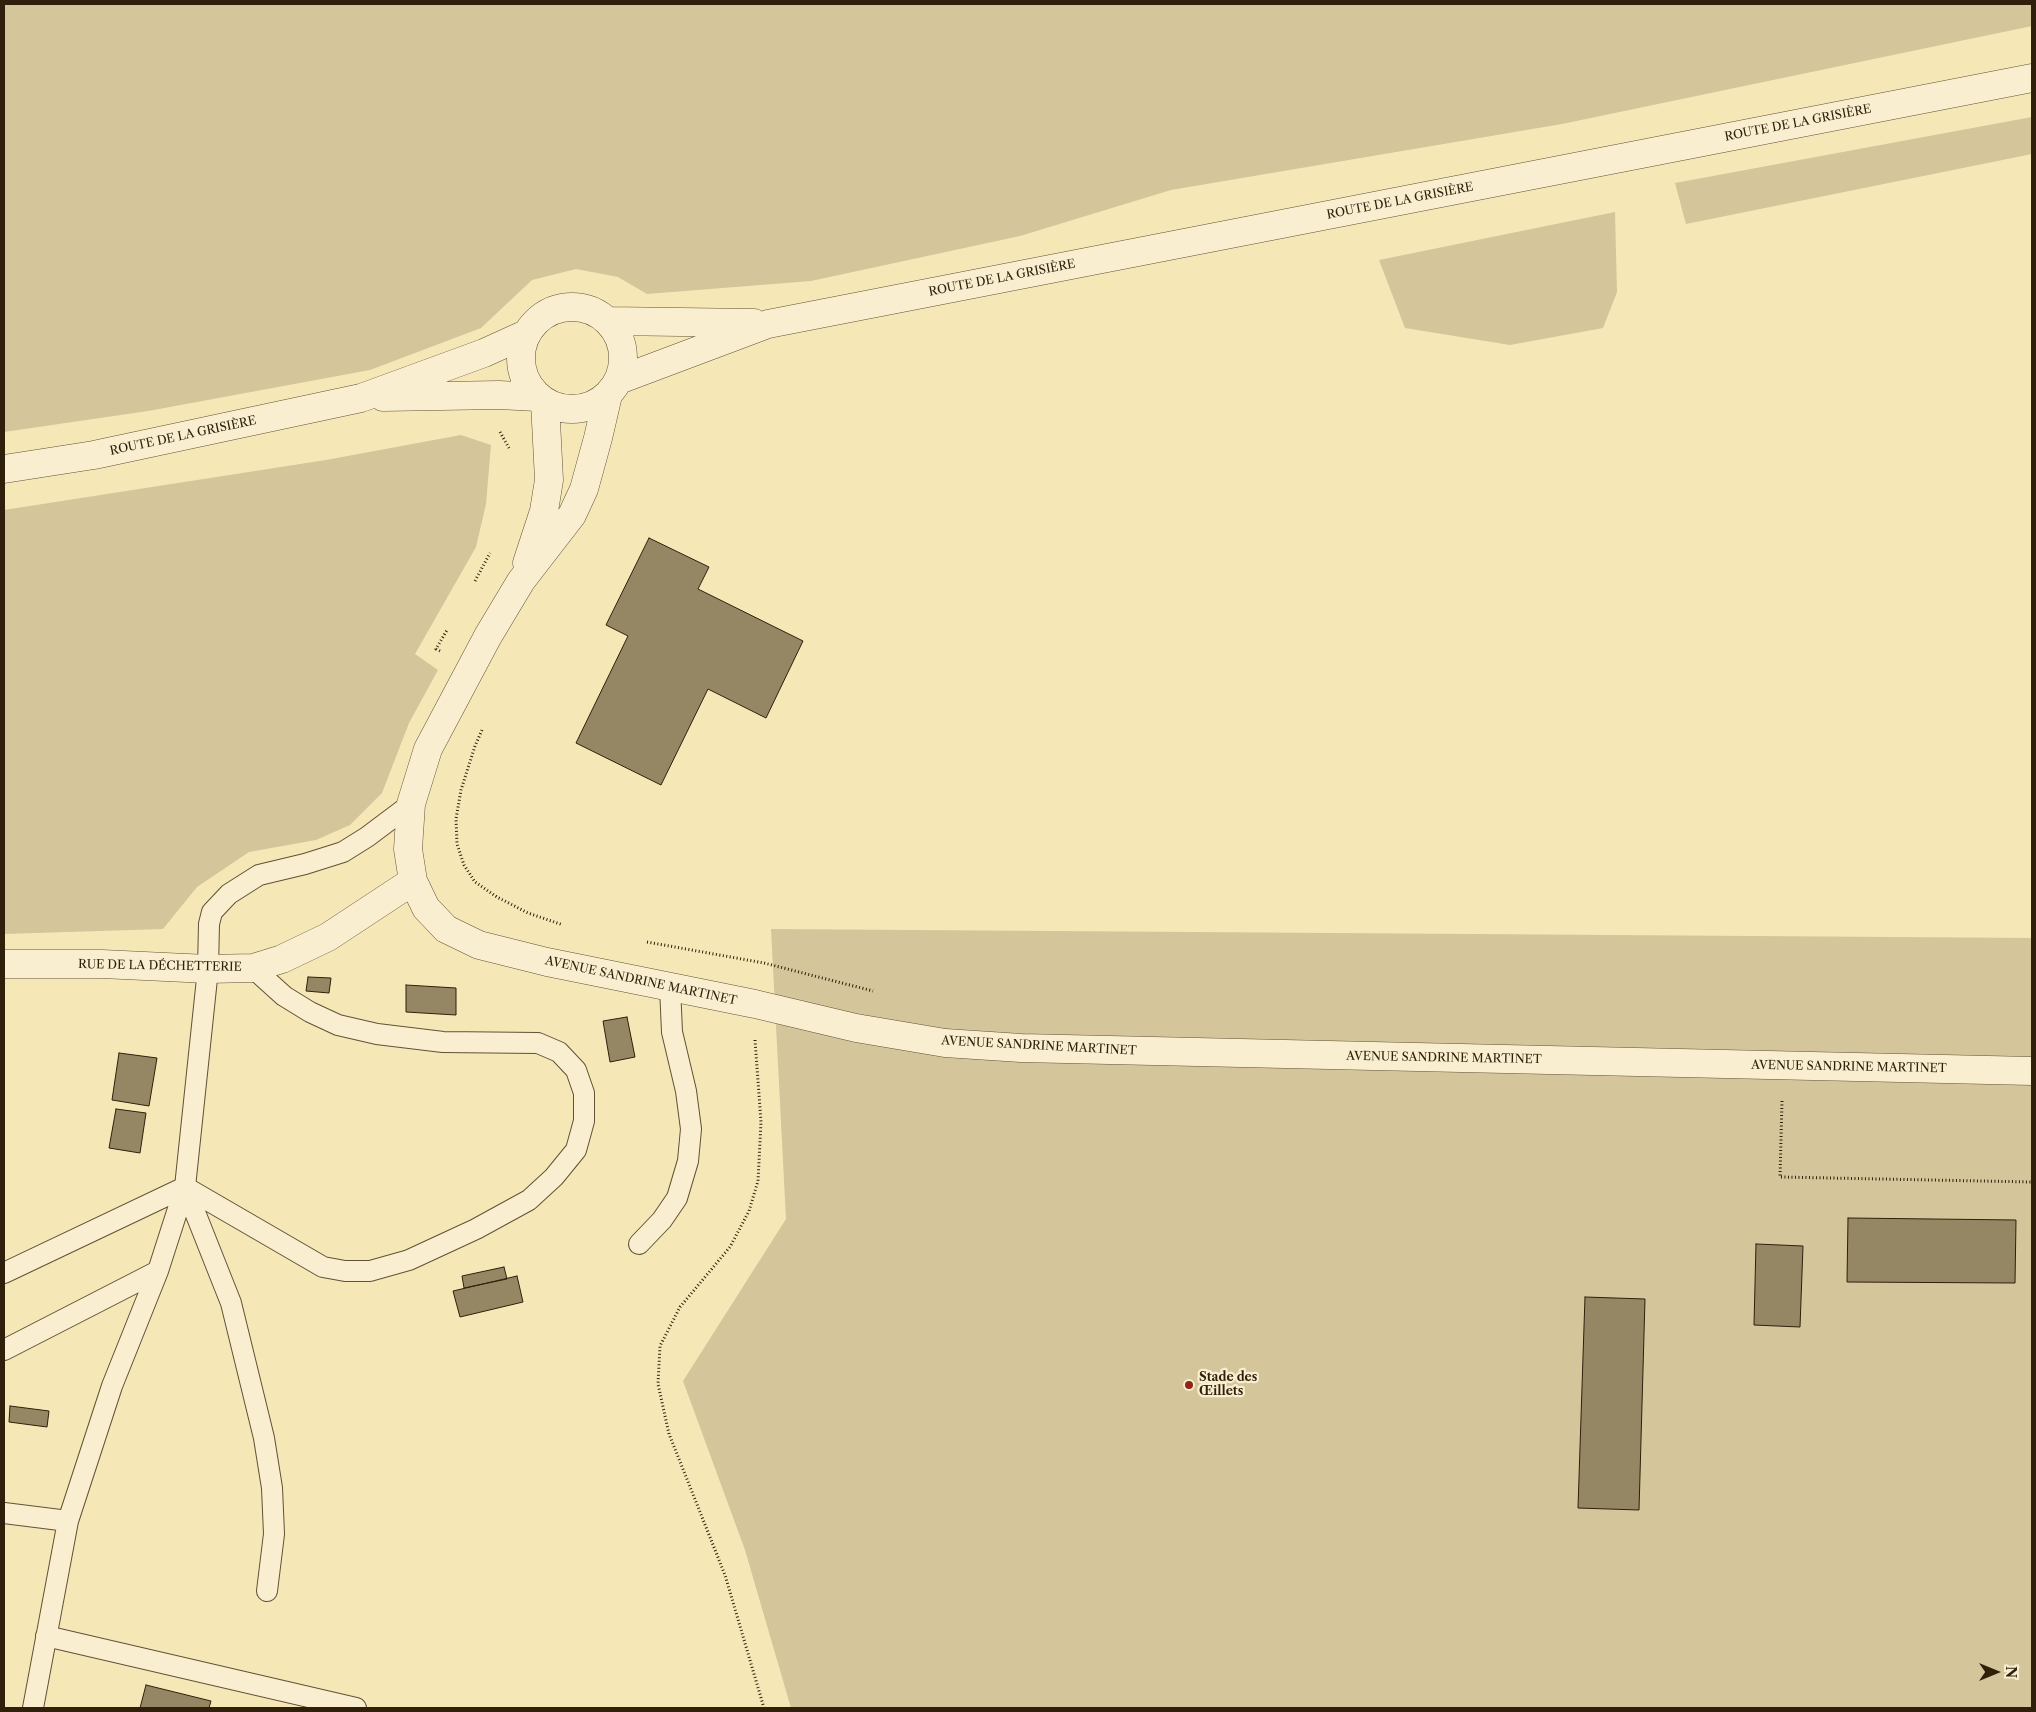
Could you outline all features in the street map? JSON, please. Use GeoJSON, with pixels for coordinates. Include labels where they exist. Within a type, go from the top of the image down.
{"type":"FeatureCollection","features":[{"type":"Feature","properties":{"kind":"street","name":"ROUTE DE LA GRISIÈRE"},"geometry":{"type":"LineString","coordinates":[[361,398],[499,395],[541,399],[561,408],[578,410],[594,405],[613,388],[768,324],[2032,78]]}},
{"type":"Feature","properties":{"kind":"street","name":"ROUTE DE LA GRISIÈRE"},"geometry":{"type":"LineString","coordinates":[[4,469],[94,455],[361,398],[484,353],[526,334],[538,319],[554,309],[574,306],[593,310],[608,321],[618,334],[623,349],[623,365],[613,388]]}},
{"type":"Feature","properties":{"kind":"street","name":"ROUTE DE LA GRISIÈRE"},"geometry":{"type":"LineString","coordinates":[[608,321],[768,324]]}},
{"type":"Feature","properties":{"kind":"street"},"geometry":{"type":"LineString","coordinates":[[526,334],[521,351],[521,367],[527,384],[541,399]]}},
{"type":"Feature","properties":{"kind":"street","name":"AVENUE SANDRINE MARTINET"},"geometry":{"type":"LineString","coordinates":[[613,388],[584,490],[572,515],[521,581],[488,636],[428,749],[411,804],[408,849],[414,881],[426,908],[446,929],[479,944],[547,962],[755,1004],[856,1028],[945,1043],[1021,1048],[2032,1071]]}},
{"type":"Feature","properties":{"kind":"street","name":"AVENUE SANDRINE MARTINET"},"geometry":{"type":"LineString","coordinates":[[521,581],[544,511],[549,480],[541,399]]}},
{"type":"Feature","properties":{"kind":"street","name":"RUE DE LA DÉCHETTERIE"},"geometry":{"type":"LineString","coordinates":[[4,964],[102,964],[208,969],[253,968],[282,959],[328,937],[414,881]]}},
{"type":"Feature","properties":{"kind":"lane"},"geometry":{"type":"LineString","coordinates":[[33,1708],[68,1521],[112,1386],[158,1272],[185,1186],[208,969],[209,924],[212,912],[228,894],[259,875],[305,864],[343,852],[411,804]]}},
{"type":"Feature","properties":{"kind":"lane"},"geometry":{"type":"LineString","coordinates":[[185,1186],[324,1267],[346,1272],[370,1271],[409,1260],[476,1229],[529,1200],[554,1177],[576,1150],[584,1121],[584,1093],[576,1070],[559,1052],[538,1043],[442,1042],[377,1034],[338,1024],[310,1012],[284,996],[253,968]]}},
{"type":"Feature","properties":{"kind":"lane"},"geometry":{"type":"LineString","coordinates":[[639,1244],[662,1220],[677,1198],[688,1162],[690,1129],[686,1091],[672,1032],[670,987]]}},
{"type":"Feature","properties":{"kind":"lane"},"geometry":{"type":"LineString","coordinates":[[4,1273],[185,1186]]}},
{"type":"Feature","properties":{"kind":"lane"},"geometry":{"type":"LineString","coordinates":[[185,1186],[231,1303],[264,1438],[272,1488],[274,1534],[268,1590]]}},
{"type":"Feature","properties":{"kind":"lane"},"geometry":{"type":"LineString","coordinates":[[4,1350],[158,1272]]}},
{"type":"Feature","properties":{"kind":"lane"},"geometry":{"type":"LineString","coordinates":[[4,1513],[68,1521]]}},
{"type":"Feature","properties":{"kind":"lane"},"geometry":{"type":"LineString","coordinates":[[46,1636],[356,1708]]}},
{"type":"Feature","properties":{"kind":"path"},"geometry":{"type":"LineString","coordinates":[[495,429],[501,433],[510,450]]}},
{"type":"Feature","properties":{"kind":"path"},"geometry":{"type":"LineString","coordinates":[[474,583],[491,550]]}},
{"type":"Feature","properties":{"kind":"path"},"geometry":{"type":"LineString","coordinates":[[442,652],[436,648],[450,624]]}},
{"type":"Feature","properties":{"kind":"path"},"geometry":{"type":"LineString","coordinates":[[483,730],[475,746],[461,790],[456,819],[457,844],[464,864],[475,882],[497,897],[528,913],[570,927]]}},
{"type":"Feature","properties":{"kind":"path"},"geometry":{"type":"LineString","coordinates":[[642,941],[764,963],[882,994]]}},
{"type":"Feature","properties":{"kind":"path"},"geometry":{"type":"LineString","coordinates":[[755,1004],[754,1035],[761,1122],[758,1181],[749,1211],[730,1247],[680,1307],[660,1346],[658,1384],[669,1434],[725,1575],[765,1708]]}},
{"type":"Feature","properties":{"kind":"path"},"geometry":{"type":"LineString","coordinates":[[1782,1099],[1780,1177],[2032,1182]]}},
{"type":"Feature","properties":{"kind":"shaded area"},"geometry":{"type":"Polygon","coordinates":[[[4,4],[2032,4],[2032,26],[1562,124],[1171,190],[1020,236],[811,281],[647,294],[618,277],[576,269],[532,280],[481,328],[370,370],[148,411],[4,432],[4,4]]]}},
{"type":"Feature","properties":{"kind":"shaded area"},"geometry":{"type":"Polygon","coordinates":[[[2032,117],[2032,154],[1686,224],[1675,183],[2032,117]]]}},
{"type":"Feature","properties":{"kind":"shaded area"},"geometry":{"type":"Polygon","coordinates":[[[1615,212],[1617,292],[1603,328],[1510,345],[1405,328],[1379,260],[1615,212]]]}},
{"type":"Feature","properties":{"kind":"shaded area"},"geometry":{"type":"Polygon","coordinates":[[[461,435],[491,445],[486,504],[476,547],[415,654],[438,670],[409,723],[382,793],[350,825],[316,840],[249,852],[197,887],[163,929],[4,934],[4,510],[326,460],[461,435]]]}},
{"type":"Feature","properties":{"kind":"shaded area"},"geometry":{"type":"Polygon","coordinates":[[[771,929],[2032,938],[2032,1708],[791,1708],[745,1550],[683,1381],[786,1219],[771,929]]]}},
{"type":"Feature","properties":{"kind":"building"},"geometry":{"type":"Polygon","coordinates":[[[649,538],[709,567],[698,589],[803,641],[766,718],[708,689],[661,785],[576,743],[628,636],[606,625],[649,538]]]}},
{"type":"Feature","properties":{"kind":"building"},"geometry":{"type":"Polygon","coordinates":[[[308,977],[331,978],[329,993],[306,991],[308,977]]]}},
{"type":"Feature","properties":{"kind":"building"},"geometry":{"type":"Polygon","coordinates":[[[406,985],[456,988],[456,1015],[406,1012],[406,985]]]}},
{"type":"Feature","properties":{"kind":"building"},"geometry":{"type":"Polygon","coordinates":[[[627,1017],[635,1057],[610,1062],[603,1021],[627,1017]]]}},
{"type":"Feature","properties":{"kind":"building"},"geometry":{"type":"Polygon","coordinates":[[[119,1053],[157,1058],[149,1106],[112,1100],[119,1053]]]}},
{"type":"Feature","properties":{"kind":"building"},"geometry":{"type":"Polygon","coordinates":[[[116,1109],[146,1113],[140,1153],[109,1148],[116,1109]]]}},
{"type":"Feature","properties":{"kind":"building"},"geometry":{"type":"Polygon","coordinates":[[[1848,1218],[2016,1220],[2015,1283],[1847,1282],[1848,1218]]]}},
{"type":"Feature","properties":{"kind":"building"},"geometry":{"type":"Polygon","coordinates":[[[1756,1244],[1803,1246],[1800,1327],[1754,1325],[1756,1244]]]}},
{"type":"Feature","properties":{"kind":"building"},"geometry":{"type":"Polygon","coordinates":[[[504,1267],[507,1279],[464,1288],[462,1276],[504,1267]]]}},
{"type":"Feature","properties":{"kind":"building"},"geometry":{"type":"Polygon","coordinates":[[[517,1276],[523,1302],[460,1317],[453,1291],[517,1276]]]}},
{"type":"Feature","properties":{"kind":"building"},"geometry":{"type":"Polygon","coordinates":[[[1585,1297],[1645,1299],[1639,1510],[1578,1508],[1585,1297]]]}},
{"type":"Feature","properties":{"kind":"building"},"geometry":{"type":"Polygon","coordinates":[[[10,1406],[49,1411],[47,1427],[9,1422],[10,1406]]]}},
{"type":"Feature","properties":{"kind":"building"},"geometry":{"type":"Polygon","coordinates":[[[146,1685],[211,1701],[209,1708],[140,1708],[146,1685]]]}},
{"type":"Feature","properties":{"kind":"place","name":"Stade des Œillets"},"geometry":{"type":"Point","coordinates":[1189,1385]}}]}
